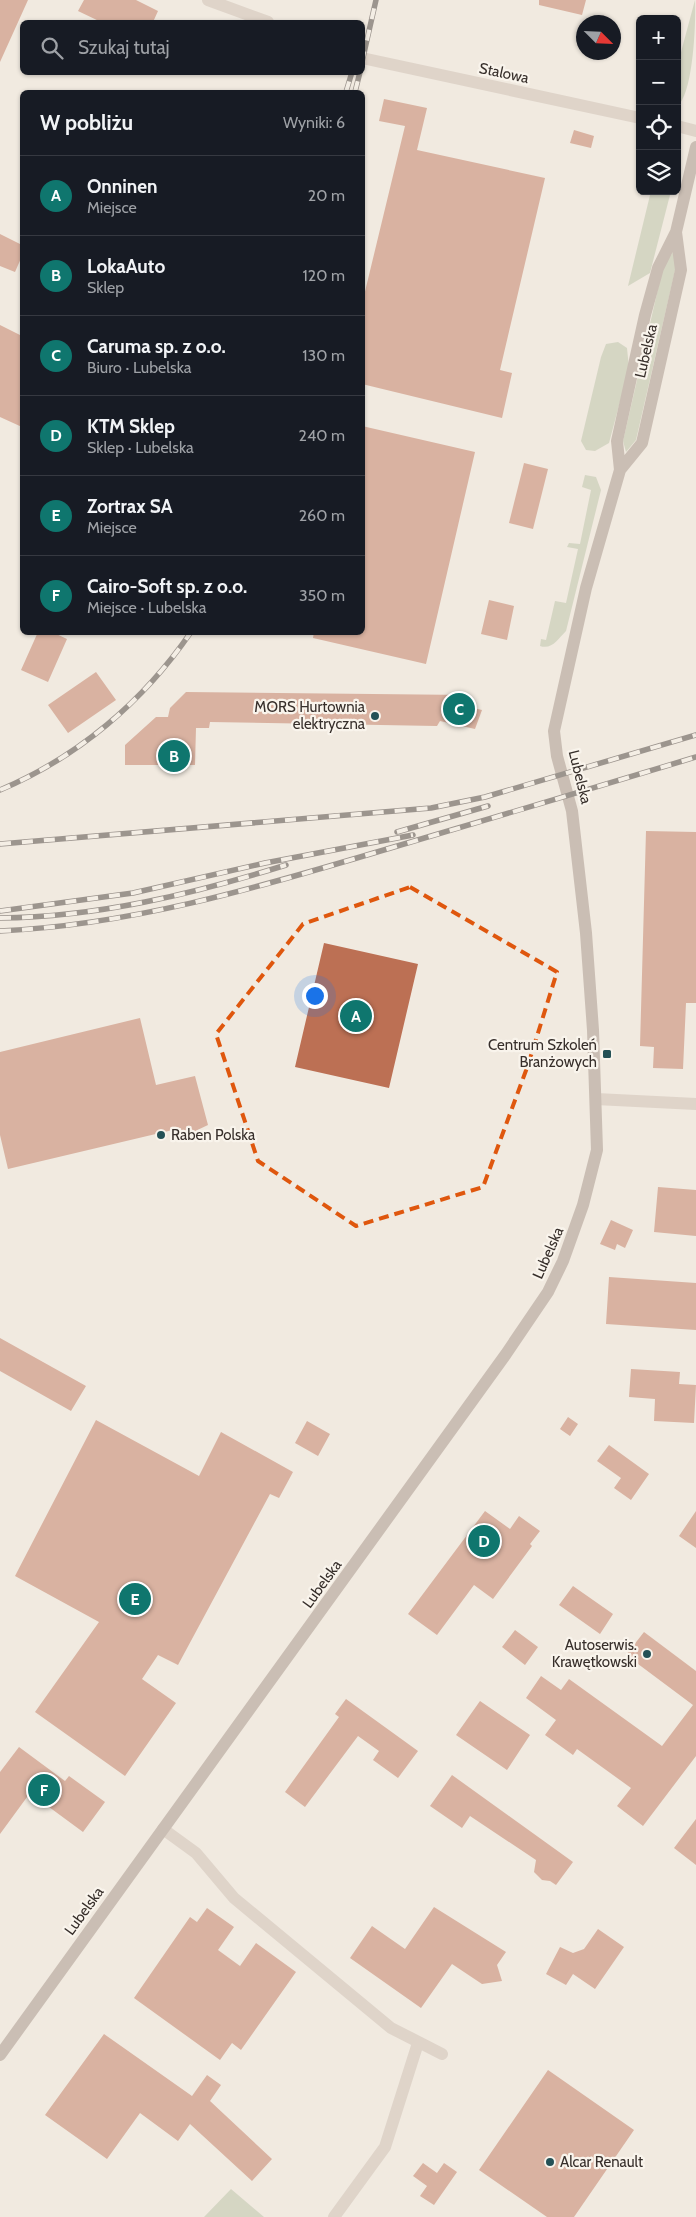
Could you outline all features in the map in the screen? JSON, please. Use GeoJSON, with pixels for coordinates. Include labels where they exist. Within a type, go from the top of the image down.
{"type":"FeatureCollection","features":[{"type":"Feature","properties":{"kind":"street"},"geometry":{"type":"LineString","coordinates":[[208,0],[263,20]]}},
{"type":"Feature","properties":{"kind":"street","name":"Stalowa"},"geometry":{"type":"LineString","coordinates":[[365,59],[636,117]]}},
{"type":"Feature","properties":{"kind":"street"},"geometry":{"type":"LineString","coordinates":[[681,127],[696,130]]}},
{"type":"Feature","properties":{"kind":"street","name":"Lubelska"},"geometry":{"type":"LineString","coordinates":[[0,2055],[351,1572],[506,1354],[548,1292],[574,1234],[591,1179],[597,1150],[596,1099],[586,933],[575,834],[572,811],[556,756],[554,731],[586,588],[620,470],[617,441],[644,315],[658,268],[676,232],[696,147]]}},
{"type":"Feature","properties":{"kind":"street","name":"Lubelska"},"geometry":{"type":"LineString","coordinates":[[620,470],[642,443],[681,270],[676,232]]}},
{"type":"Feature","properties":{"kind":"street"},"geometry":{"type":"LineString","coordinates":[[596,1099],[696,1104]]}},
{"type":"Feature","properties":{"kind":"street"},"geometry":{"type":"LineString","coordinates":[[163,1829],[196,1853],[234,1898],[391,2028],[442,2054]]}},
{"type":"Feature","properties":{"kind":"street"},"geometry":{"type":"LineString","coordinates":[[334,2217],[385,2147],[418,2043]]}},
{"type":"Feature","properties":{"kind":"highlighted area"},"geometry":{"type":"Polygon","coordinates":[[[410,887],[557,972],[528,1065],[483,1187],[356,1226],[258,1161],[216,1034],[303,924],[410,887]]]}},
{"type":"Feature","properties":{"kind":"green space"},"geometry":{"type":"Polygon","coordinates":[[[695,0],[693,55],[687,87],[681,102],[681,52],[695,0]]]}},
{"type":"Feature","properties":{"kind":"green space"},"geometry":{"type":"Polygon","coordinates":[[[650,195],[670,195],[650,273],[628,286],[650,195]]]}},
{"type":"Feature","properties":{"kind":"green space"},"geometry":{"type":"Polygon","coordinates":[[[673,252],[677,262],[636,440],[626,452],[623,441],[663,267],[673,252]]]}},
{"type":"Feature","properties":{"kind":"green space"},"geometry":{"type":"Polygon","coordinates":[[[618,342],[627,348],[629,368],[609,443],[595,451],[586,450],[581,441],[601,357],[606,344],[618,342]]]}},
{"type":"Feature","properties":{"kind":"green space"},"geometry":{"type":"Polygon","coordinates":[[[585,475],[596,477],[601,490],[566,631],[551,645],[540,646],[541,639],[546,640],[555,601],[566,603],[578,549],[567,547],[569,543],[580,544],[591,490],[582,487],[585,475]]]}},
{"type":"Feature","properties":{"kind":"green space"},"geometry":{"type":"Polygon","coordinates":[[[231,2189],[264,2217],[204,2217],[231,2189]]]}},
{"type":"Feature","properties":{"kind":"building"},"geometry":{"type":"Polygon","coordinates":[[[0,0],[28,0],[0,62],[0,0]]]}},
{"type":"Feature","properties":{"kind":"building"},"geometry":{"type":"Polygon","coordinates":[[[84,0],[136,0],[158,11],[154,20],[97,20],[78,11],[84,0]]]}},
{"type":"Feature","properties":{"kind":"building"},"geometry":{"type":"Polygon","coordinates":[[[539,0],[586,0],[582,15],[539,5],[539,0]]]}},
{"type":"Feature","properties":{"kind":"building"},"geometry":{"type":"Polygon","coordinates":[[[384,99],[427,108],[417,150],[545,178],[500,370],[512,373],[502,418],[365,385],[365,292],[405,126],[379,121],[384,99]]]}},
{"type":"Feature","properties":{"kind":"building"},"geometry":{"type":"Polygon","coordinates":[[[574,130],[594,136],[591,148],[570,143],[574,130]]]}},
{"type":"Feature","properties":{"kind":"building"},"geometry":{"type":"Polygon","coordinates":[[[0,234],[20,244],[20,261],[15,272],[0,266],[0,234]]]}},
{"type":"Feature","properties":{"kind":"building"},"geometry":{"type":"Polygon","coordinates":[[[0,325],[20,335],[20,426],[0,417],[0,325]]]}},
{"type":"Feature","properties":{"kind":"building"},"geometry":{"type":"Polygon","coordinates":[[[365,427],[475,452],[426,664],[313,638],[314,635],[365,635],[365,427]]]}},
{"type":"Feature","properties":{"kind":"building"},"geometry":{"type":"Polygon","coordinates":[[[524,463],[548,469],[533,529],[509,523],[524,463]]]}},
{"type":"Feature","properties":{"kind":"building"},"geometry":{"type":"Polygon","coordinates":[[[489,600],[514,606],[507,640],[481,634],[489,600]]]}},
{"type":"Feature","properties":{"kind":"building"},"geometry":{"type":"Polygon","coordinates":[[[37,635],[58,635],[67,639],[48,682],[21,670],[37,635]]]}},
{"type":"Feature","properties":{"kind":"building"},"geometry":{"type":"Polygon","coordinates":[[[96,672],[116,700],[68,733],[48,705],[96,672]]]}},
{"type":"Feature","properties":{"kind":"building"},"geometry":{"type":"Polygon","coordinates":[[[186,692],[467,695],[469,707],[482,710],[475,729],[440,721],[437,726],[210,722],[209,728],[196,728],[195,765],[125,765],[125,745],[156,717],[168,717],[170,708],[186,692]]]}},
{"type":"Feature","properties":{"kind":"building"},"geometry":{"type":"Polygon","coordinates":[[[646,831],[696,832],[696,1003],[686,1003],[683,1069],[653,1068],[654,1047],[640,1046],[646,831]]]}},
{"type":"Feature","properties":{"kind":"building"},"geometry":{"type":"Polygon","coordinates":[[[324,943],[418,964],[389,1088],[295,1067],[324,943]]]}},
{"type":"Feature","properties":{"kind":"building"},"geometry":{"type":"Polygon","coordinates":[[[140,1018],[156,1085],[195,1076],[208,1125],[182,1135],[181,1128],[8,1169],[0,1135],[0,1052],[140,1018]]]}},
{"type":"Feature","properties":{"kind":"building"},"geometry":{"type":"Polygon","coordinates":[[[658,1187],[696,1190],[696,1236],[654,1232],[658,1187]]]}},
{"type":"Feature","properties":{"kind":"building"},"geometry":{"type":"Polygon","coordinates":[[[611,1220],[633,1230],[625,1248],[617,1244],[615,1250],[600,1244],[611,1220]]]}},
{"type":"Feature","properties":{"kind":"building"},"geometry":{"type":"Polygon","coordinates":[[[609,1277],[696,1283],[696,1330],[606,1324],[609,1277]]]}},
{"type":"Feature","properties":{"kind":"building"},"geometry":{"type":"Polygon","coordinates":[[[0,1338],[86,1386],[71,1411],[0,1371],[0,1338]]]}},
{"type":"Feature","properties":{"kind":"building"},"geometry":{"type":"Polygon","coordinates":[[[631,1369],[680,1372],[679,1384],[696,1385],[694,1423],[654,1421],[655,1399],[629,1397],[631,1369]]]}},
{"type":"Feature","properties":{"kind":"building"},"geometry":{"type":"Polygon","coordinates":[[[568,1417],[578,1424],[570,1436],[560,1429],[568,1417]]]}},
{"type":"Feature","properties":{"kind":"building"},"geometry":{"type":"Polygon","coordinates":[[[96,1420],[199,1476],[221,1432],[293,1472],[279,1498],[270,1494],[178,1665],[158,1655],[142,1679],[176,1703],[125,1776],[35,1712],[99,1622],[15,1576],[96,1420]]]}},
{"type":"Feature","properties":{"kind":"building"},"geometry":{"type":"Polygon","coordinates":[[[307,1421],[330,1434],[318,1456],[295,1443],[307,1421]]]}},
{"type":"Feature","properties":{"kind":"building"},"geometry":{"type":"Polygon","coordinates":[[[609,1445],[649,1474],[631,1500],[614,1488],[621,1478],[597,1461],[609,1445]]]}},
{"type":"Feature","properties":{"kind":"building"},"geometry":{"type":"Polygon","coordinates":[[[485,1511],[510,1529],[519,1516],[540,1531],[530,1544],[532,1546],[493,1599],[474,1585],[437,1635],[408,1614],[485,1511]]]}},
{"type":"Feature","properties":{"kind":"building"},"geometry":{"type":"Polygon","coordinates":[[[696,1511],[696,1548],[679,1536],[696,1511]]]}},
{"type":"Feature","properties":{"kind":"building"},"geometry":{"type":"Polygon","coordinates":[[[573,1586],[613,1614],[600,1634],[559,1605],[573,1586]]]}},
{"type":"Feature","properties":{"kind":"building"},"geometry":{"type":"Polygon","coordinates":[[[515,1630],[538,1647],[525,1665],[502,1647],[515,1630]]]}},
{"type":"Feature","properties":{"kind":"building"},"geometry":{"type":"Polygon","coordinates":[[[644,1632],[696,1671],[696,1756],[643,1826],[617,1806],[631,1788],[577,1749],[573,1755],[545,1735],[556,1720],[526,1698],[541,1676],[561,1690],[569,1679],[662,1746],[693,1705],[626,1655],[644,1632]]]}},
{"type":"Feature","properties":{"kind":"building"},"geometry":{"type":"Polygon","coordinates":[[[346,1699],[418,1751],[398,1778],[373,1760],[379,1751],[358,1736],[305,1807],[285,1792],[339,1717],[335,1714],[346,1699]]]}},
{"type":"Feature","properties":{"kind":"building"},"geometry":{"type":"Polygon","coordinates":[[[480,1701],[530,1735],[507,1770],[456,1735],[480,1701]]]}},
{"type":"Feature","properties":{"kind":"building"},"geometry":{"type":"Polygon","coordinates":[[[19,1747],[65,1781],[69,1776],[105,1802],[83,1832],[30,1793],[0,1834],[0,1772],[19,1747]]]}},
{"type":"Feature","properties":{"kind":"building"},"geometry":{"type":"Polygon","coordinates":[[[452,1775],[573,1862],[556,1885],[550,1881],[542,1880],[534,1872],[536,1860],[470,1816],[462,1828],[430,1806],[452,1775]]]}},
{"type":"Feature","properties":{"kind":"building"},"geometry":{"type":"Polygon","coordinates":[[[696,1819],[696,1865],[674,1848],[696,1819]]]}},
{"type":"Feature","properties":{"kind":"building"},"geometry":{"type":"Polygon","coordinates":[[[434,1907],[506,1952],[497,1965],[502,1981],[482,1984],[452,1964],[421,2008],[350,1958],[372,1926],[405,1949],[434,1907]]]}},
{"type":"Feature","properties":{"kind":"building"},"geometry":{"type":"Polygon","coordinates":[[[207,1908],[234,1927],[218,1950],[240,1966],[256,1943],[296,1972],[241,2050],[232,2043],[220,2060],[134,1998],[190,1917],[197,1922],[207,1908]]]}},
{"type":"Feature","properties":{"kind":"building"},"geometry":{"type":"Polygon","coordinates":[[[598,1929],[624,1947],[595,1989],[573,1974],[566,1985],[546,1974],[560,1947],[573,1953],[584,1949],[598,1929]]]}},
{"type":"Feature","properties":{"kind":"building"},"geometry":{"type":"Polygon","coordinates":[[[104,2034],[192,2096],[207,2075],[221,2085],[210,2101],[272,2159],[252,2181],[190,2124],[178,2141],[140,2113],[107,2159],[45,2115],[104,2034]]]}},
{"type":"Feature","properties":{"kind":"building"},"geometry":{"type":"Polygon","coordinates":[[[548,2070],[634,2130],[574,2217],[547,2217],[479,2170],[548,2070]]]}},
{"type":"Feature","properties":{"kind":"building"},"geometry":{"type":"Polygon","coordinates":[[[423,2163],[437,2173],[444,2163],[457,2172],[434,2205],[420,2196],[427,2186],[413,2176],[423,2163]]]}},
{"type":"Feature","properties":{"kind":"railway"},"geometry":{"type":"LineString","coordinates":[[365,49],[376,0]]}},
{"type":"Feature","properties":{"kind":"railway"},"geometry":{"type":"LineString","coordinates":[[347,90],[351,75]]}},
{"type":"Feature","properties":{"kind":"railway"},"geometry":{"type":"LineString","coordinates":[[356,90],[359,75]]}},
{"type":"Feature","properties":{"kind":"railway"},"geometry":{"type":"LineString","coordinates":[[0,790],[29,777],[56,761],[107,725],[152,682],[189,635]]}},
{"type":"Feature","properties":{"kind":"railway"},"geometry":{"type":"LineString","coordinates":[[0,844],[431,808],[485,797],[696,735]]}},
{"type":"Feature","properties":{"kind":"railway"},"geometry":{"type":"LineString","coordinates":[[0,931],[96,921],[144,913],[238,892],[696,757]]}},
{"type":"Feature","properties":{"kind":"railway"},"geometry":{"type":"LineString","coordinates":[[397,832],[488,806]]}},
{"type":"Feature","properties":{"kind":"railway"},"geometry":{"type":"LineString","coordinates":[[0,911],[133,893],[265,863],[413,835]]}},
{"type":"Feature","properties":{"kind":"railway"},"geometry":{"type":"LineString","coordinates":[[0,918],[37,917],[145,902],[251,876],[286,865]]}},
{"type":"Feature","properties":{"kind":"place","name":"Caruma sp. z o.o."},"geometry":{"type":"Point","coordinates":[459,709]}},
{"type":"Feature","properties":{"kind":"place","name":"MORS Hurtownia elektryczna"},"geometry":{"type":"Point","coordinates":[375,716]}},
{"type":"Feature","properties":{"kind":"place","name":"LokaAuto"},"geometry":{"type":"Point","coordinates":[174,756]}},
{"type":"Feature","properties":{"kind":"place","name":"Onninen"},"geometry":{"type":"Point","coordinates":[356,1016]}},
{"type":"Feature","properties":{"kind":"place","name":"Centrum Szkoleń Branżowych"},"geometry":{"type":"Point","coordinates":[607,1054]}},
{"type":"Feature","properties":{"kind":"place","name":"Raben Polska"},"geometry":{"type":"Point","coordinates":[161,1135]}},
{"type":"Feature","properties":{"kind":"place","name":"KTM Sklep"},"geometry":{"type":"Point","coordinates":[484,1541]}},
{"type":"Feature","properties":{"kind":"place","name":"Zortrax SA"},"geometry":{"type":"Point","coordinates":[135,1599]}},
{"type":"Feature","properties":{"kind":"place","name":"Autoserwis. Krawętkowski"},"geometry":{"type":"Point","coordinates":[647,1654]}},
{"type":"Feature","properties":{"kind":"place","name":"Cairo-Soft sp. z o.o."},"geometry":{"type":"Point","coordinates":[44,1790]}},
{"type":"Feature","properties":{"kind":"place","name":"Alcar Renault"},"geometry":{"type":"Point","coordinates":[550,2162]}}]}
